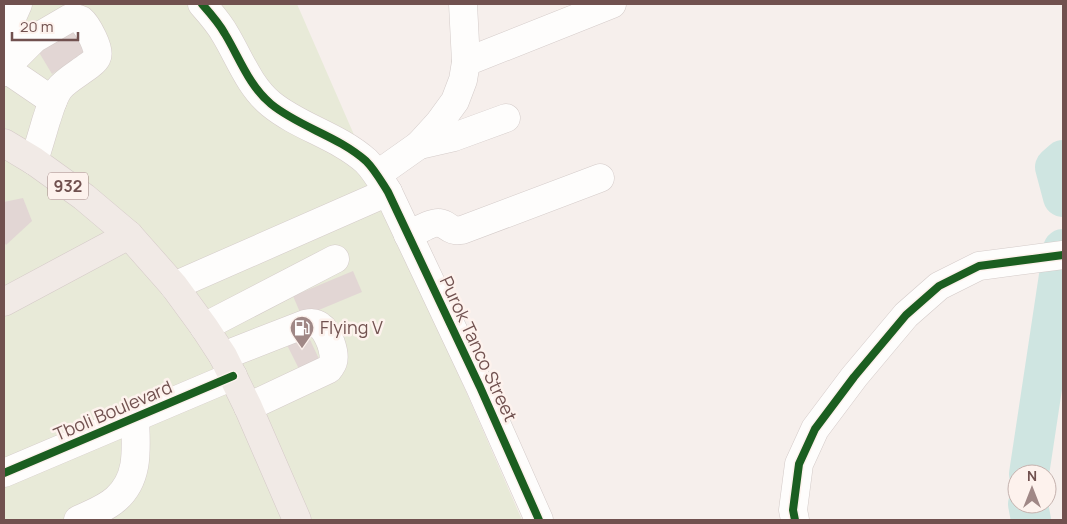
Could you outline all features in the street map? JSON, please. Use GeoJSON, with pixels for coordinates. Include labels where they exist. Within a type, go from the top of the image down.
{"type":"FeatureCollection","features":[{"type":"Feature","properties":{"kind":"main road","name":"932"},"geometry":{"type":"LineString","coordinates":[[4,143],[84,197],[129,235],[174,286],[204,327],[228,366],[297,520]]}},
{"type":"Feature","properties":{"kind":"main road"},"geometry":{"type":"LineString","coordinates":[[4,302],[129,235]]}},
{"type":"Feature","properties":{"kind":"street"},"geometry":{"type":"LineString","coordinates":[[5,71],[6,37],[18,4]]}},
{"type":"Feature","properties":{"kind":"street"},"geometry":{"type":"LineString","coordinates":[[202,4],[224,32],[255,88],[270,104],[348,148],[365,161],[383,183]]}},
{"type":"Feature","properties":{"kind":"street"},"geometry":{"type":"LineString","coordinates":[[174,286],[383,183],[439,123],[455,102],[463,80],[466,62],[464,4]]}},
{"type":"Feature","properties":{"kind":"street"},"geometry":{"type":"LineString","coordinates":[[466,62],[612,4]]}},
{"type":"Feature","properties":{"kind":"street"},"geometry":{"type":"LineString","coordinates":[[5,71],[34,39],[66,20],[75,18],[82,21],[98,50],[97,58],[59,90],[53,101],[34,162]]}},
{"type":"Feature","properties":{"kind":"street"},"geometry":{"type":"LineString","coordinates":[[5,71],[53,101]]}},
{"type":"Feature","properties":{"kind":"street"},"geometry":{"type":"LineString","coordinates":[[419,145],[454,137],[506,118]]}},
{"type":"Feature","properties":{"kind":"street"},"geometry":{"type":"LineString","coordinates":[[408,235],[440,222],[454,231],[462,230],[600,178]]}},
{"type":"Feature","properties":{"kind":"street","name":"Purok Tanco Street"},"geometry":{"type":"LineString","coordinates":[[383,183],[480,387],[540,520]]}},
{"type":"Feature","properties":{"kind":"street"},"geometry":{"type":"LineString","coordinates":[[795,520],[793,510],[799,464],[815,429],[854,377],[906,315],[939,286],[979,266],[1063,255]]}},
{"type":"Feature","properties":{"kind":"street"},"geometry":{"type":"LineString","coordinates":[[204,327],[335,259]]}},
{"type":"Feature","properties":{"kind":"street","name":"Tboli Boulevard"},"geometry":{"type":"LineString","coordinates":[[4,473],[134,418],[305,324],[320,325],[332,346],[334,355],[329,369],[248,407]]}},
{"type":"Feature","properties":{"kind":"street"},"geometry":{"type":"LineString","coordinates":[[101,515],[124,491],[135,466],[134,418]]}},
{"type":"Feature","properties":{"kind":"green space"},"geometry":{"type":"Polygon","coordinates":[[[4,4],[297,4],[522,520],[4,520],[4,4]]]}},
{"type":"Feature","properties":{"kind":"building"},"geometry":{"type":"Polygon","coordinates":[[[72,26],[88,51],[52,74],[37,49],[72,26]]]}},
{"type":"Feature","properties":{"kind":"building"},"geometry":{"type":"Polygon","coordinates":[[[23,198],[32,221],[6,245],[4,242],[4,202],[23,198]]]}},
{"type":"Feature","properties":{"kind":"building"},"geometry":{"type":"Polygon","coordinates":[[[353,271],[362,292],[302,317],[293,296],[353,271]]]}},
{"type":"Feature","properties":{"kind":"building","name":"Flying V"},"geometry":{"type":"Polygon","coordinates":[[[305,329],[319,359],[299,369],[284,339],[305,329]]]}},
{"type":"Feature","properties":{"kind":"waterway"},"geometry":{"type":"LineString","coordinates":[[1063,160],[1055,167],[1063,197]]}},
{"type":"Feature","properties":{"kind":"waterway"},"geometry":{"type":"LineString","coordinates":[[1031,464],[1063,249]]}},
{"type":"Feature","properties":{"kind":"waterway"},"geometry":{"type":"LineString","coordinates":[[1030,514],[1031,520]]}},
{"type":"Feature","properties":{"kind":"cycle path"},"geometry":{"type":"LineString","coordinates":[[202,4],[220,26],[250,80],[263,97],[282,112],[355,152],[366,161],[378,176],[388,192],[480,387],[539,520]]}},
{"type":"Feature","properties":{"kind":"cycle path"},"geometry":{"type":"LineString","coordinates":[[795,520],[793,510],[799,464],[815,429],[854,377],[906,315],[939,286],[979,266],[1063,255]]}},
{"type":"Feature","properties":{"kind":"cycle path"},"geometry":{"type":"LineString","coordinates":[[4,473],[233,376]]}},
{"type":"Feature","properties":{"kind":"place","name":"Flying V"},"geometry":{"type":"Point","coordinates":[302,349]}}]}
